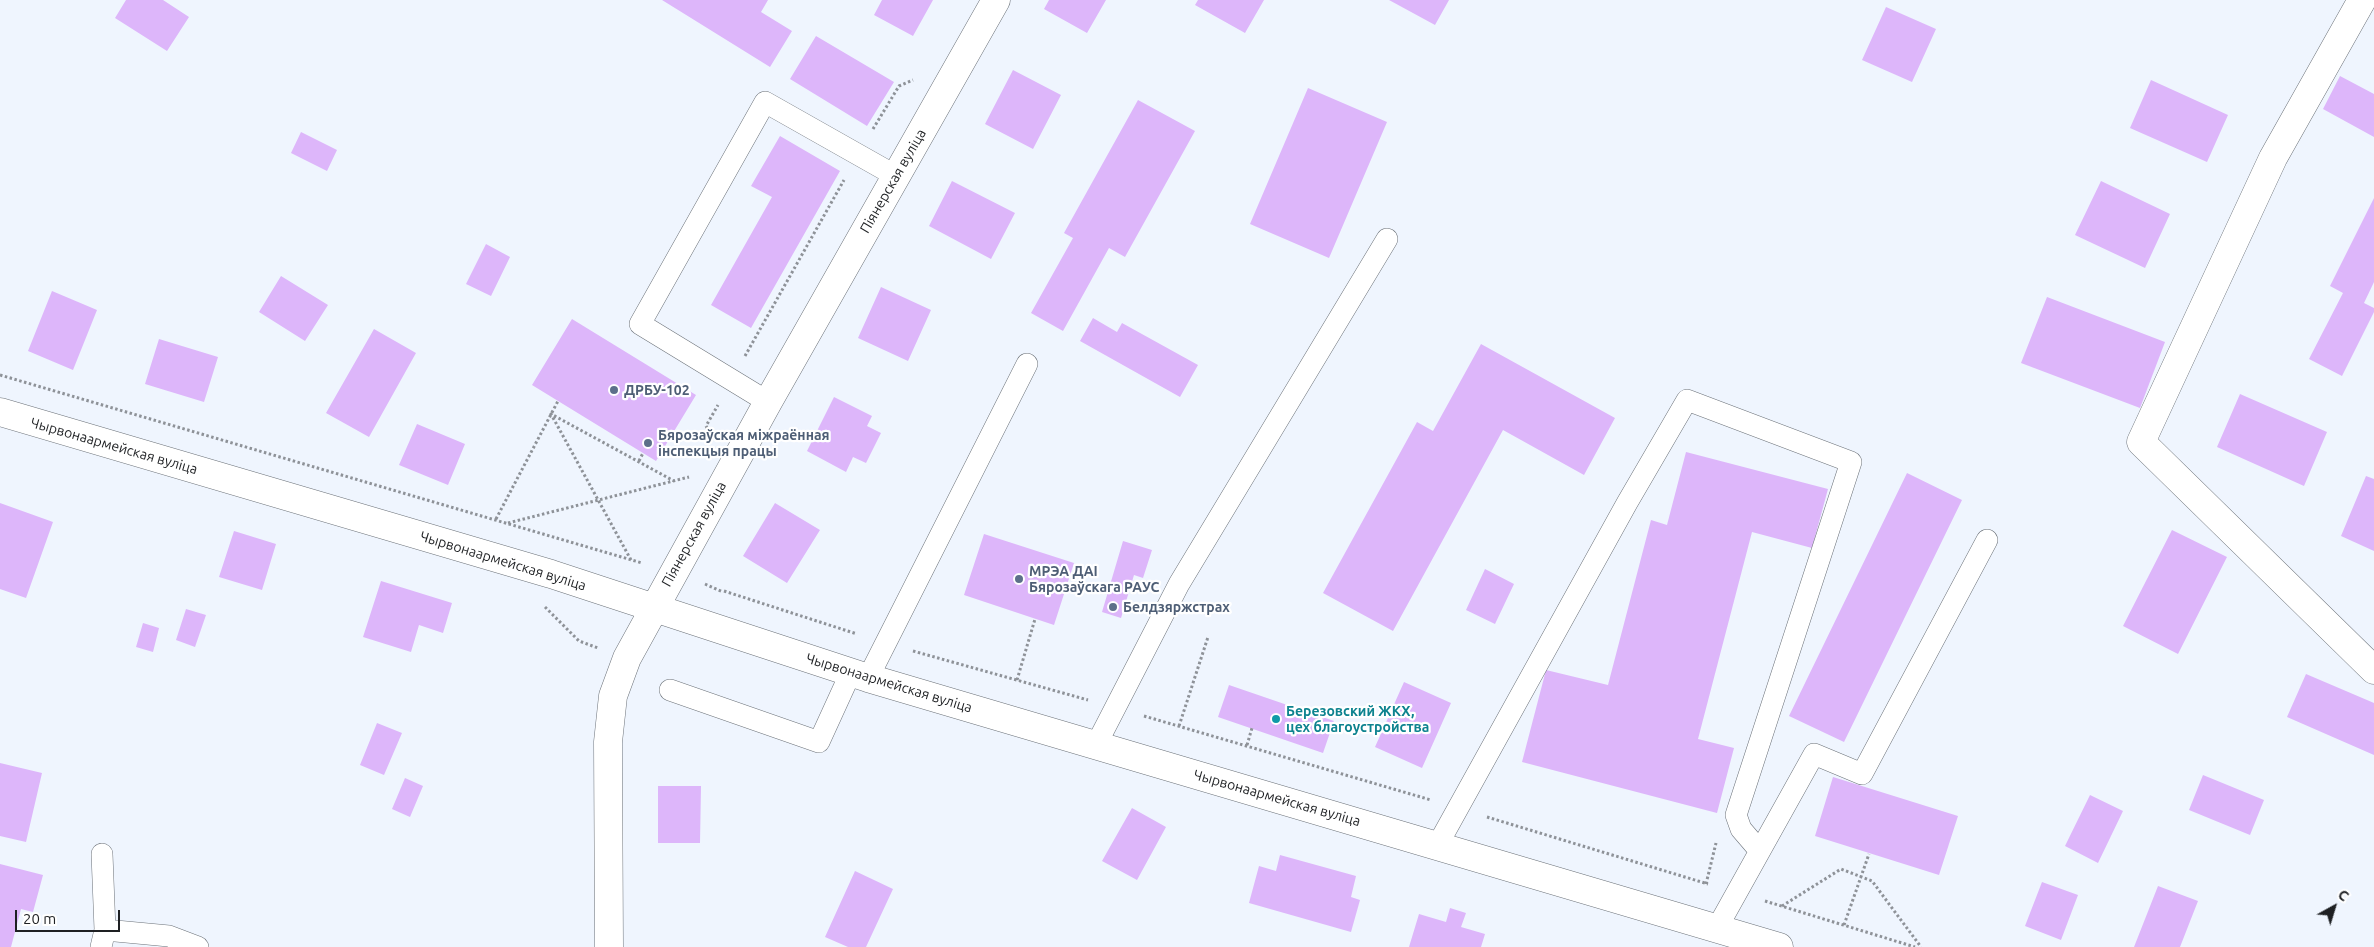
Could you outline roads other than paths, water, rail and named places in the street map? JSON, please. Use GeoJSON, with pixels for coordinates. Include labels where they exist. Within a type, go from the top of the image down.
{"type":"FeatureCollection","features":[{"type":"Feature","properties":{"kind":"street","name":"Піянерская вуліца"},"geometry":{"type":"LineString","coordinates":[[609,947],[608,742],[613,696],[626,658],[768,402],[996,0]]}},
{"type":"Feature","properties":{"kind":"street"},"geometry":{"type":"LineString","coordinates":[[2362,0],[2273,158],[2141,442],[2374,670]]}},
{"type":"Feature","properties":{"kind":"street","name":"Чырвонаармейская вуліца"},"geometry":{"type":"LineString","coordinates":[[0,412],[551,574],[859,675],[1780,947]]}},
{"type":"Feature","properties":{"kind":"lane"},"geometry":{"type":"LineString","coordinates":[[768,402],[640,324],[760,110],[765,102],[896,176]]}},
{"type":"Feature","properties":{"kind":"lane"},"geometry":{"type":"LineString","coordinates":[[1096,745],[1179,584],[1387,239]]}},
{"type":"Feature","properties":{"kind":"lane"},"geometry":{"type":"LineString","coordinates":[[670,690],[819,742],[859,675],[885,644],[1027,364]]}},
{"type":"Feature","properties":{"kind":"lane"},"geometry":{"type":"LineString","coordinates":[[1437,846],[1627,503],[1687,400],[1851,462],[1736,815],[1741,829],[1759,850]]}},
{"type":"Feature","properties":{"kind":"lane"},"geometry":{"type":"LineString","coordinates":[[1717,928],[1814,754],[1862,774],[1987,540]]}},
{"type":"Feature","properties":{"kind":"lane"},"geometry":{"type":"LineString","coordinates":[[102,854],[103,938],[169,936],[198,947]]}},
{"type":"Feature","properties":{"kind":"place","name":"ДРБУ-102"},"geometry":{"type":"Point","coordinates":[614,390]}},
{"type":"Feature","properties":{"kind":"place","name":"Бярозаўская міжраённая інспекцыя працы"},"geometry":{"type":"Point","coordinates":[648,443]}},
{"type":"Feature","properties":{"kind":"place","name":"МРЭА ДАІ Бярозаўскага РАУС"},"geometry":{"type":"Point","coordinates":[1019,579]}},
{"type":"Feature","properties":{"kind":"place","name":"Белдзяржстрах"},"geometry":{"type":"Point","coordinates":[1113,607]}},
{"type":"Feature","properties":{"kind":"place","name":"Березовский ЖКХ, цех благоустройства"},"geometry":{"type":"Point","coordinates":[1276,719]}}]}
